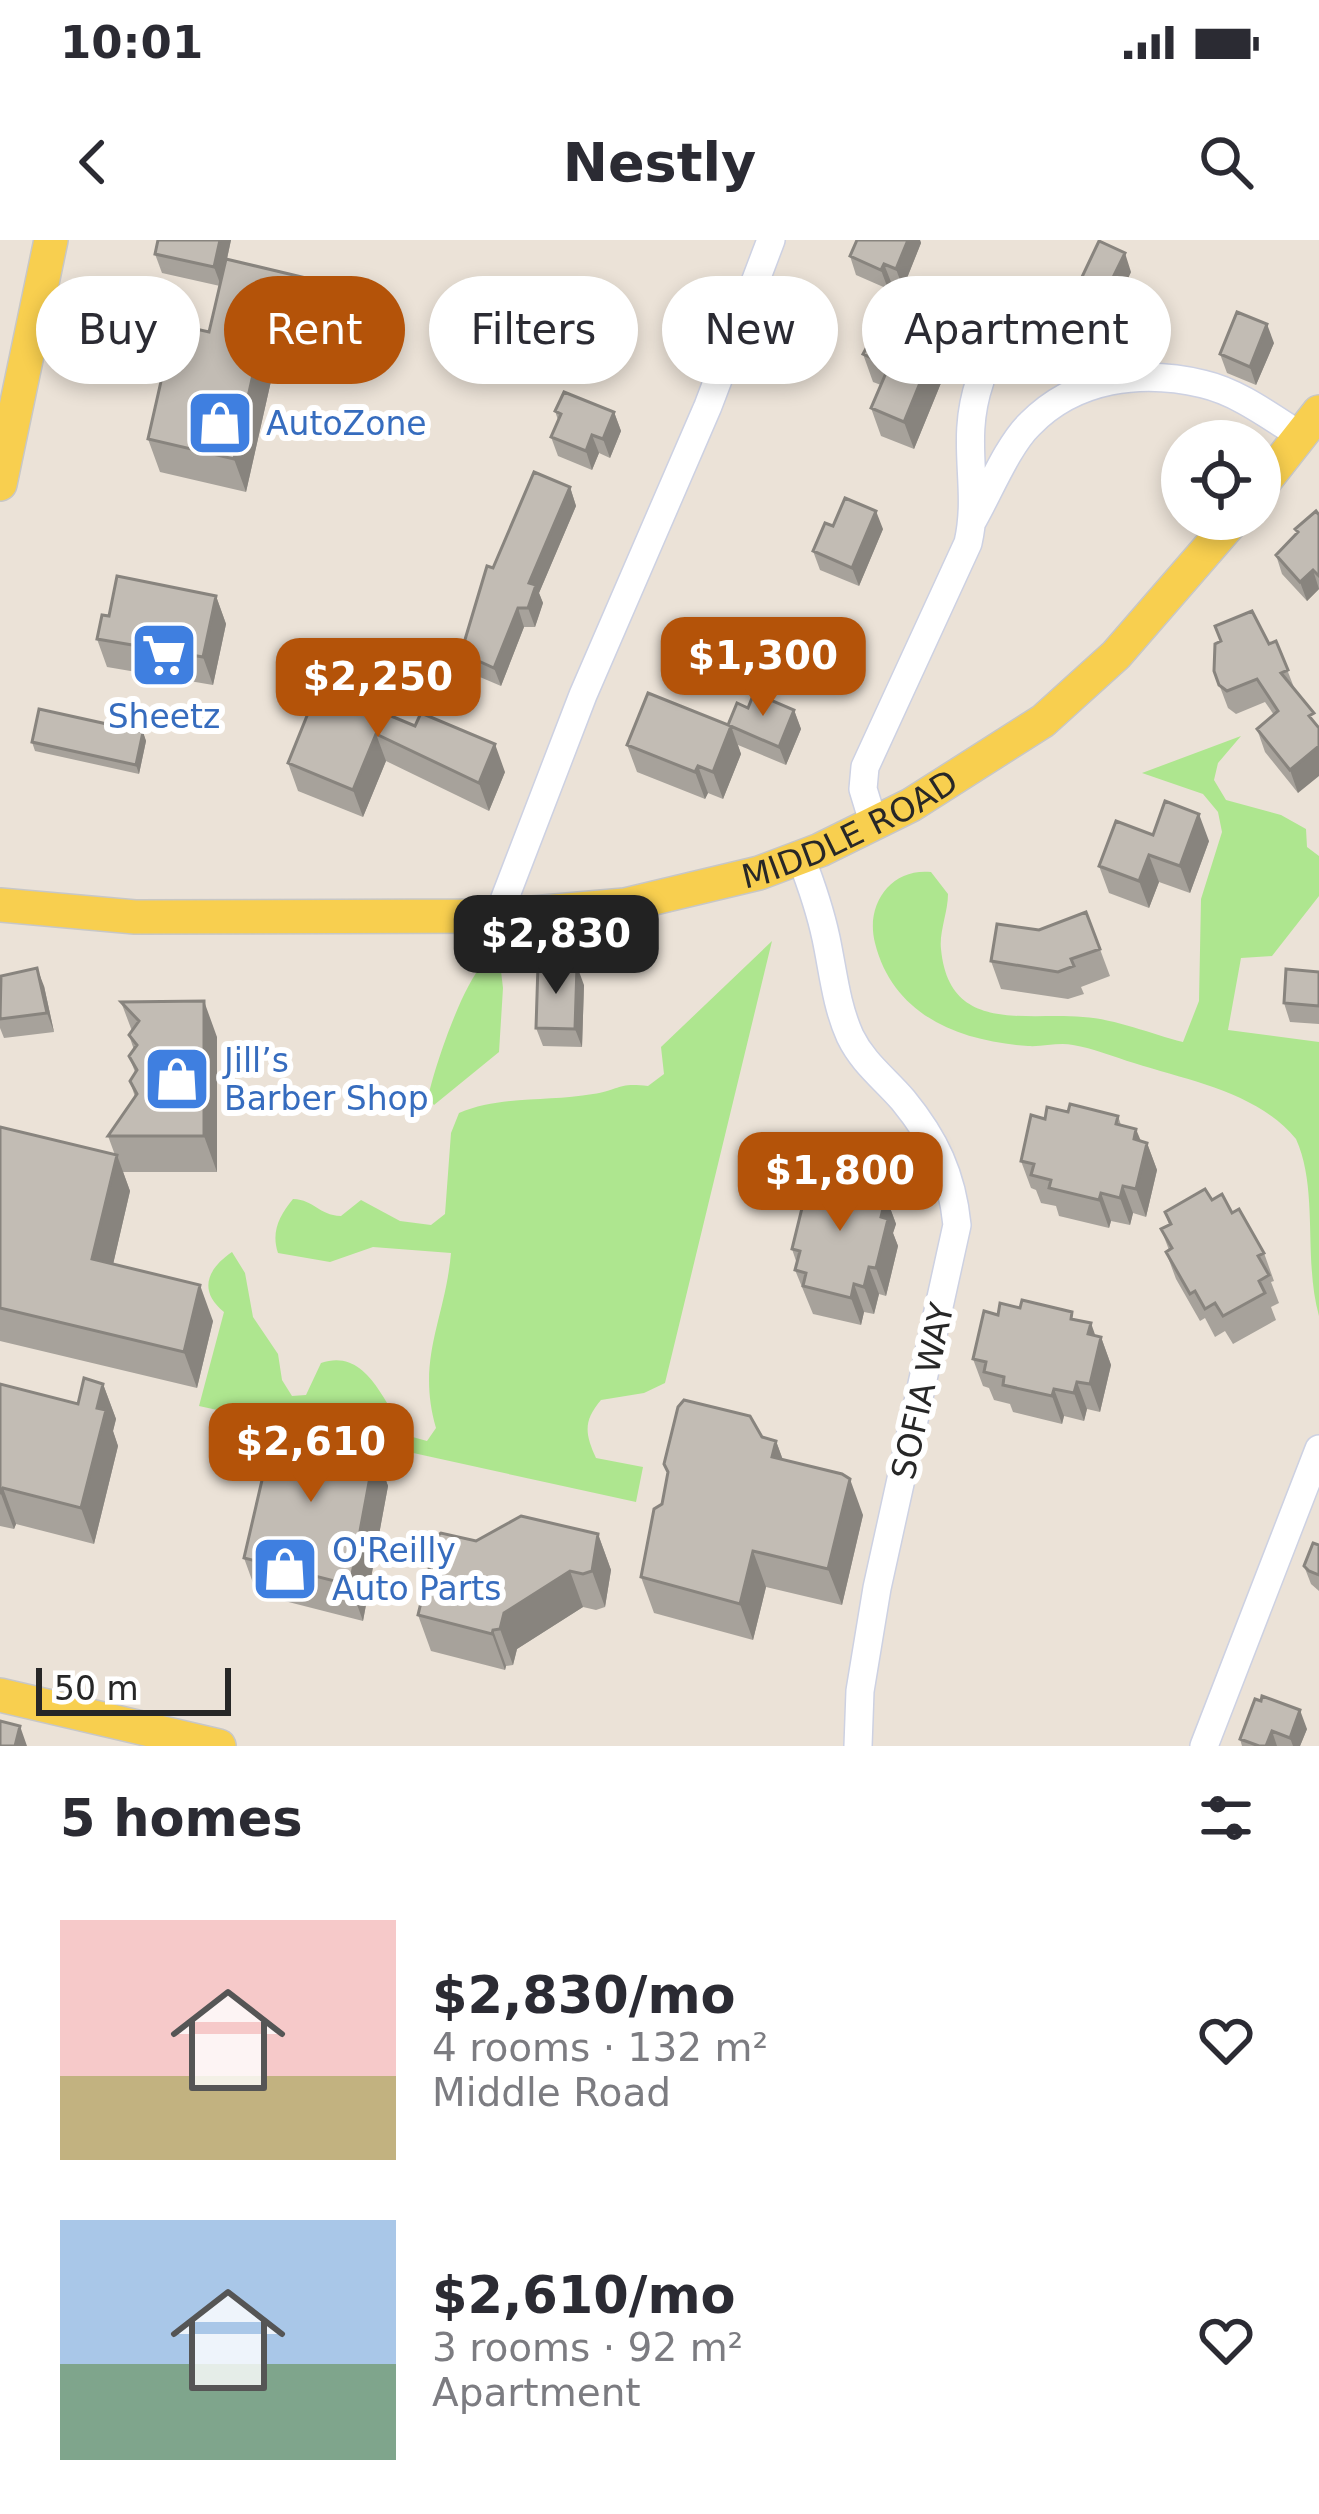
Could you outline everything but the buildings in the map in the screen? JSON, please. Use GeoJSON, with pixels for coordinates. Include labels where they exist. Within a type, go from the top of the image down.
{"type":"FeatureCollection","features":[{"type":"Feature","properties":{"kind":"main road"},"geometry":{"type":"LineString","coordinates":[[0,484],[51,240]]}},
{"type":"Feature","properties":{"kind":"main road"},"geometry":{"type":"LineString","coordinates":[[1281,461],[1310,424]]}},
{"type":"Feature","properties":{"kind":"main road","name":"MIDDLE ROAD"},"geometry":{"type":"LineString","coordinates":[[0,905],[135,916],[571,912],[664,898],[801,858],[874,825],[969,771],[1043,721],[1117,655],[1216,540]]}},
{"type":"Feature","properties":{"kind":"main road"},"geometry":{"type":"LineString","coordinates":[[0,1695],[121,1735],[220,1746]]}},
{"type":"Feature","properties":{"kind":"street"},"geometry":{"type":"LineString","coordinates":[[498,916],[584,695],[708,406],[771,240]]}},
{"type":"Feature","properties":{"kind":"street"},"geometry":{"type":"LineString","coordinates":[[874,825],[863,789],[865,767],[959,569],[973,520],[1028,425],[1075,390],[1107,379],[1204,384],[1310,424]]}},
{"type":"Feature","properties":{"kind":"street"},"geometry":{"type":"LineString","coordinates":[[973,520],[967,443],[979,384]]}},
{"type":"Feature","properties":{"kind":"street","name":"SOFIA WAY"},"geometry":{"type":"LineString","coordinates":[[801,858],[816,898],[851,1039],[867,1065],[901,1097],[930,1136],[947,1168],[957,1225],[877,1588],[860,1690],[857,1746]]}},
{"type":"Feature","properties":{"kind":"street"},"geometry":{"type":"LineString","coordinates":[[1204,1746],[1319,1448]]}},
{"type":"Feature","properties":{"kind":"green space"},"geometry":{"type":"Polygon","coordinates":[[[1241,736],[1218,763],[1214,780],[1226,800],[1281,815],[1306,829],[1307,847],[1319,856],[1319,896],[1272,956],[1241,958],[1228,1030],[1319,1042],[1319,1316],[1303,1159],[1296,1139],[1280,1123],[1221,1090],[1088,1048],[1002,1043],[932,1020],[897,989],[884,968],[873,929],[878,902],[893,882],[931,872],[948,894],[941,942],[947,976],[958,995],[974,1007],[1014,1016],[1095,1018],[1183,1042],[1199,1001],[1201,899],[1222,832],[1218,812],[1203,794],[1142,773],[1241,736]]]}},
{"type":"Feature","properties":{"kind":"green space"},"geometry":{"type":"Polygon","coordinates":[[[772,941],[665,1383],[644,1393],[601,1400],[589,1421],[596,1458],[643,1467],[636,1502],[199,1406],[224,1312],[211,1296],[209,1280],[232,1252],[245,1273],[253,1317],[278,1354],[282,1380],[292,1396],[306,1395],[321,1363],[351,1364],[374,1383],[409,1436],[427,1441],[436,1428],[430,1360],[451,1253],[373,1247],[330,1262],[278,1253],[276,1231],[288,1205],[293,1199],[300,1200],[341,1216],[361,1200],[400,1221],[431,1225],[445,1214],[451,1133],[459,1113],[508,1101],[648,1086],[664,1074],[661,1047],[772,941]]]}},
{"type":"Feature","properties":{"kind":"green space"},"geometry":{"type":"Polygon","coordinates":[[[499,954],[503,988],[499,1052],[434,1105],[428,1098],[431,1085],[458,1008],[483,964],[499,954]]]}},
{"type":"Feature","properties":{"kind":"place","name":"AutoZone"},"geometry":{"type":"Point","coordinates":[220,423]}},
{"type":"Feature","properties":{"kind":"place","name":"Sheetz"},"geometry":{"type":"Point","coordinates":[164,655]}},
{"type":"Feature","properties":{"kind":"place","name":"Jill’s Barber Shop"},"geometry":{"type":"Point","coordinates":[177,1079]}},
{"type":"Feature","properties":{"kind":"place","name":"O'Reilly Auto Parts"},"geometry":{"type":"Point","coordinates":[285,1569]}}]}
